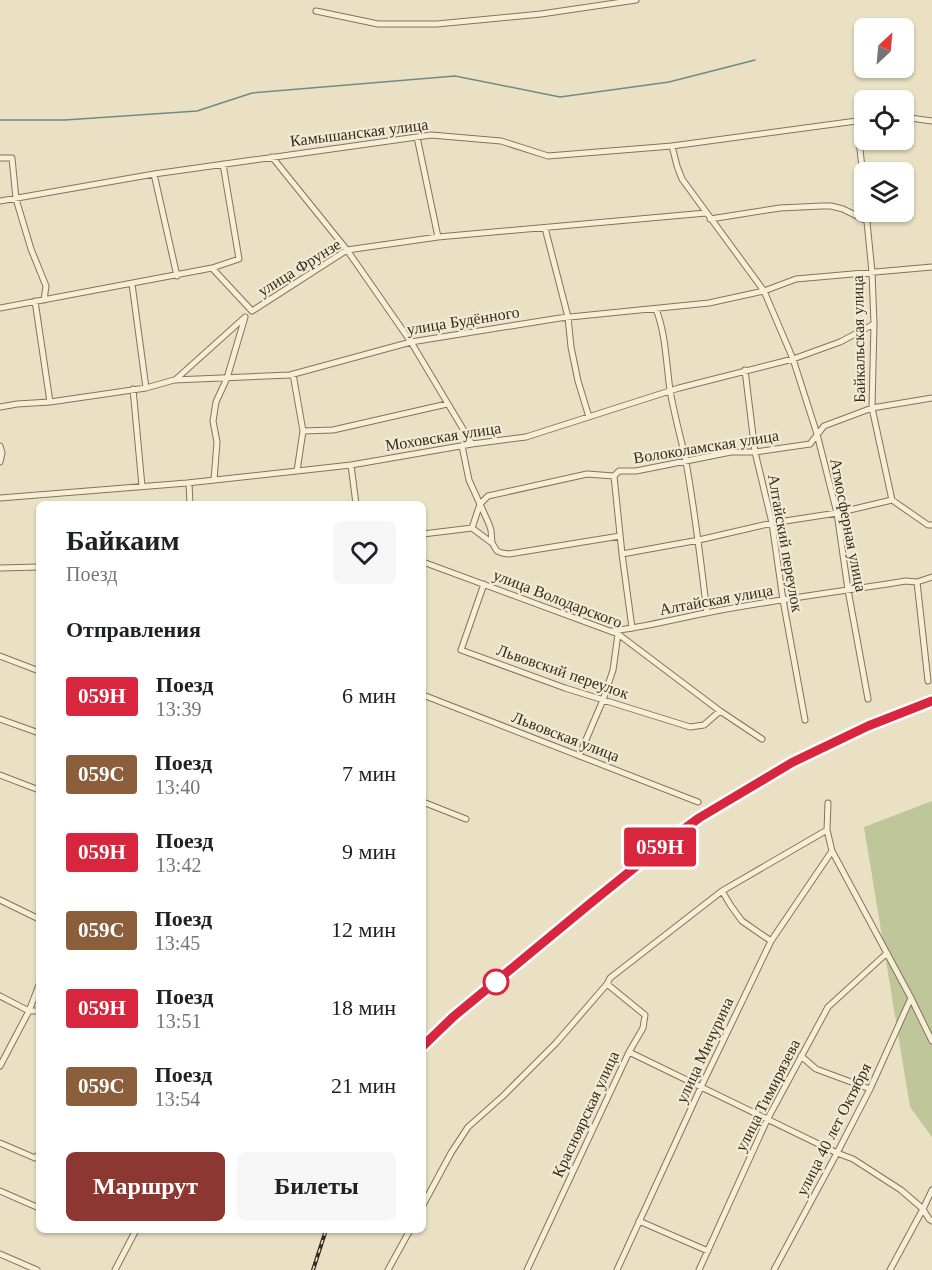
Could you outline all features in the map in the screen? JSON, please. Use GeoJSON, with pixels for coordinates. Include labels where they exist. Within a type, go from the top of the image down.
{"type":"FeatureCollection","features":[{"type":"Feature","properties":{"kind":"street"},"geometry":{"type":"LineString","coordinates":[[316,11],[378,24],[436,24],[541,14],[636,0]]}},
{"type":"Feature","properties":{"kind":"street"},"geometry":{"type":"LineString","coordinates":[[914,119],[932,121]]}},
{"type":"Feature","properties":{"kind":"street","name":"Камышанская улица"},"geometry":{"type":"LineString","coordinates":[[0,201],[154,174],[431,135],[501,141],[548,156],[672,146],[854,122]]}},
{"type":"Feature","properties":{"kind":"street"},"geometry":{"type":"LineString","coordinates":[[417,137],[438,237]]}},
{"type":"Feature","properties":{"kind":"street","name":"Атмосферная улица"},"geometry":{"type":"LineString","coordinates":[[672,146],[682,179],[764,291],[793,359],[817,434],[837,513],[848,590],[868,699]]}},
{"type":"Feature","properties":{"kind":"street"},"geometry":{"type":"LineString","coordinates":[[272,156],[347,250],[411,342],[472,444]]}},
{"type":"Feature","properties":{"kind":"street"},"geometry":{"type":"LineString","coordinates":[[0,158],[12,158],[16,199],[31,249],[46,286],[44,300]]}},
{"type":"Feature","properties":{"kind":"street"},"geometry":{"type":"LineString","coordinates":[[0,309],[177,276],[239,259],[223,164]]}},
{"type":"Feature","properties":{"kind":"street"},"geometry":{"type":"LineString","coordinates":[[154,174],[177,276]]}},
{"type":"Feature","properties":{"kind":"street"},"geometry":{"type":"LineString","coordinates":[[710,219],[780,208],[822,206],[843,209],[854,214]]}},
{"type":"Feature","properties":{"kind":"street","name":"улица Фрунзе"},"geometry":{"type":"LineString","coordinates":[[212,268],[252,311],[347,250],[438,237],[706,213]]}},
{"type":"Feature","properties":{"kind":"street","name":"Байкальская улица"},"geometry":{"type":"LineString","coordinates":[[867,222],[874,324],[872,408],[892,500]]}},
{"type":"Feature","properties":{"kind":"street"},"geometry":{"type":"LineString","coordinates":[[545,228],[568,317],[578,381],[589,417]]}},
{"type":"Feature","properties":{"kind":"street","name":"улица Будённого"},"geometry":{"type":"LineString","coordinates":[[0,407],[146,388],[174,380],[293,374],[411,342],[568,317],[709,303],[764,291],[796,279],[932,267]]}},
{"type":"Feature","properties":{"kind":"street"},"geometry":{"type":"LineString","coordinates":[[132,284],[146,388]]}},
{"type":"Feature","properties":{"kind":"street"},"geometry":{"type":"LineString","coordinates":[[35,301],[50,402]]}},
{"type":"Feature","properties":{"kind":"street"},"geometry":{"type":"LineString","coordinates":[[656,309],[665,343],[670,390],[699,540],[707,613]]}},
{"type":"Feature","properties":{"kind":"street"},"geometry":{"type":"LineString","coordinates":[[174,380],[252,311]]}},
{"type":"Feature","properties":{"kind":"street"},"geometry":{"type":"LineString","coordinates":[[214,480],[217,442],[213,421],[216,402],[227,378],[245,317]]}},
{"type":"Feature","properties":{"kind":"street","name":"Моховская улица"},"geometry":{"type":"LineString","coordinates":[[0,498],[189,483],[351,465],[526,437],[670,390],[793,359],[840,342],[874,324]]}},
{"type":"Feature","properties":{"kind":"street","name":"Алтайский переулок"},"geometry":{"type":"LineString","coordinates":[[745,370],[755,452],[772,523],[783,600],[805,720]]}},
{"type":"Feature","properties":{"kind":"street"},"geometry":{"type":"LineString","coordinates":[[293,374],[303,431],[297,471]]}},
{"type":"Feature","properties":{"kind":"street"},"geometry":{"type":"LineString","coordinates":[[133,390],[142,486]]}},
{"type":"Feature","properties":{"kind":"street","name":"Волоколамская улица"},"geometry":{"type":"LineString","coordinates":[[480,504],[488,496],[587,474],[614,476],[619,471],[636,471],[731,452],[755,452],[810,444],[824,426],[872,408],[932,398]]}},
{"type":"Feature","properties":{"kind":"street"},"geometry":{"type":"LineString","coordinates":[[303,431],[333,430],[447,404]]}},
{"type":"Feature","properties":{"kind":"street"},"geometry":{"type":"LineString","coordinates":[[0,446],[2,453],[0,462]]}},
{"type":"Feature","properties":{"kind":"street"},"geometry":{"type":"LineString","coordinates":[[462,446],[469,480],[489,524],[492,543]]}},
{"type":"Feature","properties":{"kind":"street"},"geometry":{"type":"LineString","coordinates":[[351,465],[356,501]]}},
{"type":"Feature","properties":{"kind":"street"},"geometry":{"type":"LineString","coordinates":[[614,476],[632,628]]}},
{"type":"Feature","properties":{"kind":"street"},"geometry":{"type":"LineString","coordinates":[[189,483],[190,501]]}},
{"type":"Feature","properties":{"kind":"street"},"geometry":{"type":"LineString","coordinates":[[622,554],[699,540],[772,523],[837,513],[892,500],[928,525],[932,525]]}},
{"type":"Feature","properties":{"kind":"street"},"geometry":{"type":"LineString","coordinates":[[472,528],[480,504]]}},
{"type":"Feature","properties":{"kind":"street"},"geometry":{"type":"LineString","coordinates":[[426,534],[472,528],[492,543],[497,551],[509,554],[620,536]]}},
{"type":"Feature","properties":{"kind":"street","name":"улица Володарского"},"geometry":{"type":"LineString","coordinates":[[426,563],[618,634],[720,711],[762,739]]}},
{"type":"Feature","properties":{"kind":"street"},"geometry":{"type":"LineString","coordinates":[[0,568],[36,567]]}},
{"type":"Feature","properties":{"kind":"street","name":"Алтайская улица"},"geometry":{"type":"LineString","coordinates":[[611,631],[783,600],[906,581],[917,582],[932,577]]}},
{"type":"Feature","properties":{"kind":"street"},"geometry":{"type":"LineString","coordinates":[[917,582],[928,681]]}},
{"type":"Feature","properties":{"kind":"street","name":"Львовский переулок"},"geometry":{"type":"LineString","coordinates":[[484,584],[461,650],[603,700],[690,727],[704,725],[720,711]]}},
{"type":"Feature","properties":{"kind":"street"},"geometry":{"type":"LineString","coordinates":[[579,756],[613,670],[618,634]]}},
{"type":"Feature","properties":{"kind":"street"},"geometry":{"type":"LineString","coordinates":[[0,656],[36,670]]}},
{"type":"Feature","properties":{"kind":"street","name":"Львовская улица"},"geometry":{"type":"LineString","coordinates":[[426,696],[698,802]]}},
{"type":"Feature","properties":{"kind":"street"},"geometry":{"type":"LineString","coordinates":[[0,719],[36,732]]}},
{"type":"Feature","properties":{"kind":"street"},"geometry":{"type":"LineString","coordinates":[[0,775],[36,789]]}},
{"type":"Feature","properties":{"kind":"street"},"geometry":{"type":"LineString","coordinates":[[426,803],[466,819]]}},
{"type":"Feature","properties":{"kind":"street"},"geometry":{"type":"LineString","coordinates":[[828,803],[827,830],[832,852],[932,1041]]}},
{"type":"Feature","properties":{"kind":"street"},"geometry":{"type":"LineString","coordinates":[[426,1199],[468,1126],[556,1043],[610,978],[722,891],[827,830]]}},
{"type":"Feature","properties":{"kind":"street","name":"улица Мичурина"},"geometry":{"type":"LineString","coordinates":[[617,1270],[771,941],[832,852]]}},
{"type":"Feature","properties":{"kind":"street"},"geometry":{"type":"LineString","coordinates":[[722,891],[742,921],[771,941]]}},
{"type":"Feature","properties":{"kind":"street"},"geometry":{"type":"LineString","coordinates":[[0,900],[36,918]]}},
{"type":"Feature","properties":{"kind":"street","name":"улица Тимирязева"},"geometry":{"type":"LineString","coordinates":[[699,1270],[767,1120],[828,1007],[887,953]]}},
{"type":"Feature","properties":{"kind":"street","name":"Красноярская улица"},"geometry":{"type":"LineString","coordinates":[[527,1270],[629,1052],[643,1028],[645,1015],[607,984]]}},
{"type":"Feature","properties":{"kind":"street"},"geometry":{"type":"LineString","coordinates":[[0,1066],[36,993]]}},
{"type":"Feature","properties":{"kind":"street"},"geometry":{"type":"LineString","coordinates":[[0,996],[29,1011],[36,1011]]}},
{"type":"Feature","properties":{"kind":"street","name":"улица 40 лет Октября"},"geometry":{"type":"LineString","coordinates":[[774,1270],[870,1089],[911,998]]}},
{"type":"Feature","properties":{"kind":"street"},"geometry":{"type":"LineString","coordinates":[[629,1052],[767,1120],[853,1159],[901,1190],[923,1209],[932,1221]]}},
{"type":"Feature","properties":{"kind":"street"},"geometry":{"type":"LineString","coordinates":[[801,1056],[816,1069],[870,1089]]}},
{"type":"Feature","properties":{"kind":"street"},"geometry":{"type":"LineString","coordinates":[[0,1143],[36,1157]]}},
{"type":"Feature","properties":{"kind":"street"},"geometry":{"type":"LineString","coordinates":[[890,1270],[932,1190]]}},
{"type":"Feature","properties":{"kind":"street"},"geometry":{"type":"LineString","coordinates":[[0,1191],[36,1207]]}},
{"type":"Feature","properties":{"kind":"street"},"geometry":{"type":"LineString","coordinates":[[923,1209],[932,1209]]}},
{"type":"Feature","properties":{"kind":"street"},"geometry":{"type":"LineString","coordinates":[[639,1221],[708,1251]]}},
{"type":"Feature","properties":{"kind":"street"},"geometry":{"type":"LineString","coordinates":[[115,1270],[134,1233]]}},
{"type":"Feature","properties":{"kind":"street"},"geometry":{"type":"LineString","coordinates":[[388,1270],[408,1233]]}},
{"type":"Feature","properties":{"kind":"street"},"geometry":{"type":"LineString","coordinates":[[0,1254],[37,1270]]}},
{"type":"Feature","properties":{"kind":"green space"},"geometry":{"type":"Polygon","coordinates":[[[932,801],[932,1137],[910,1107],[864,827],[932,801]]]}},
{"type":"Feature","properties":{"kind":"waterway"},"geometry":{"type":"LineString","coordinates":[[0,120],[65,120],[197,111],[252,93],[455,76],[560,97],[669,82],[755,60]]}},
{"type":"Feature","properties":{"kind":"railway"},"geometry":{"type":"LineString","coordinates":[[426,1043],[453,1017],[592,902],[699,818],[793,762],[868,726],[932,701]]}},
{"type":"Feature","properties":{"kind":"railway"},"geometry":{"type":"LineString","coordinates":[[313,1270],[325,1233]]}},
{"type":"Feature","properties":{"kind":"train","name":"059Н"},"geometry":{"type":"LineString","coordinates":[[426,1043],[453,1017],[592,902],[699,818],[793,762],[868,726],[932,701]]}}]}
